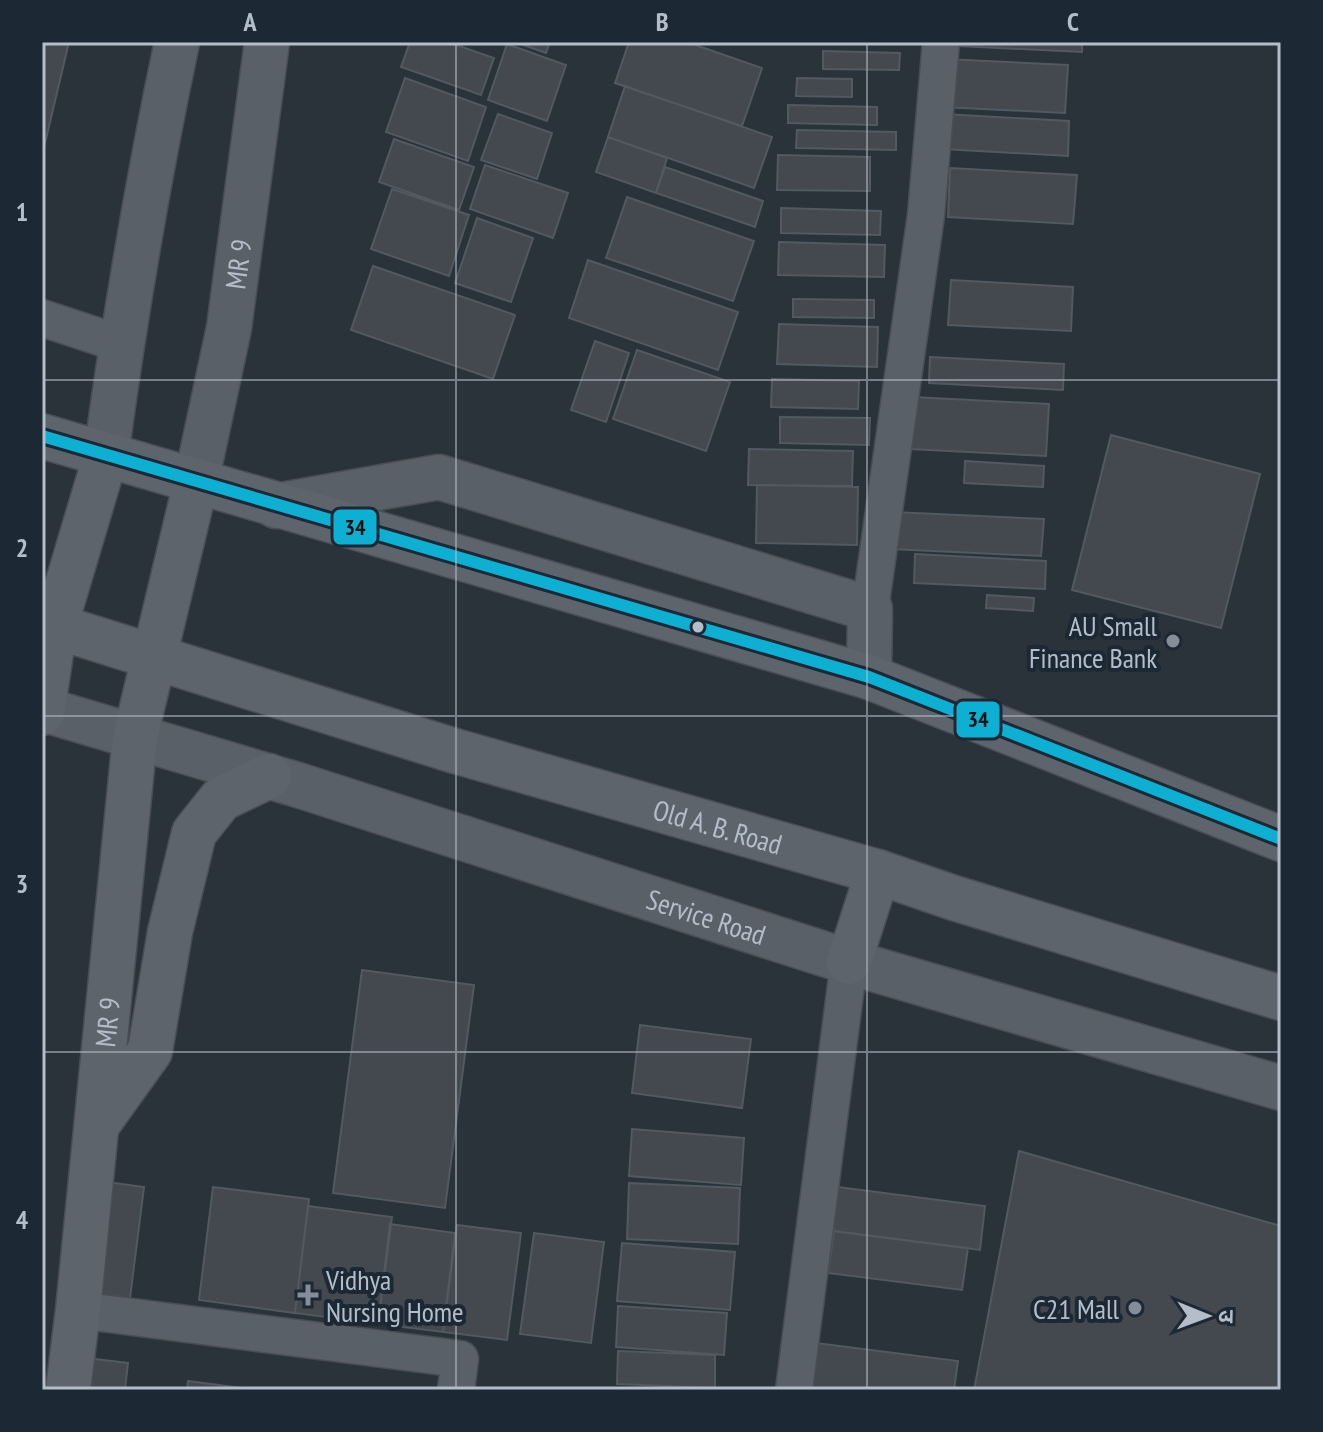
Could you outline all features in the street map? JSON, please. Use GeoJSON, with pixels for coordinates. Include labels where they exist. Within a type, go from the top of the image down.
{"type":"FeatureCollection","features":[{"type":"Feature","properties":{"kind":"main road"},"geometry":{"type":"LineString","coordinates":[[42,436],[869,677],[1280,837]]}},
{"type":"Feature","properties":{"kind":"main road"},"geometry":{"type":"LineString","coordinates":[[42,710],[49,624],[106,455]]}},
{"type":"Feature","properties":{"kind":"main road","name":"MR 9"},"geometry":{"type":"LineString","coordinates":[[68,1390],[135,737],[196,482]]}},
{"type":"Feature","properties":{"kind":"main road","name":"Old A. B. Road"},"geometry":{"type":"LineString","coordinates":[[49,624],[455,751],[878,872],[1281,998]]}},
{"type":"Feature","properties":{"kind":"main road"},"geometry":{"type":"LineString","coordinates":[[97,1126],[150,1051],[170,932],[194,833],[221,799],[269,776]]}},
{"type":"Feature","properties":{"kind":"main road"},"geometry":{"type":"LineString","coordinates":[[849,962],[878,872]]}},
{"type":"Feature","properties":{"kind":"street"},"geometry":{"type":"LineString","coordinates":[[106,455],[121,344],[155,147],[177,42]]}},
{"type":"Feature","properties":{"kind":"street","name":"MR 9"},"geometry":{"type":"LineString","coordinates":[[196,482],[229,328],[267,42]]}},
{"type":"Feature","properties":{"kind":"street"},"geometry":{"type":"LineString","coordinates":[[869,677],[870,609],[926,215],[941,42]]}},
{"type":"Feature","properties":{"kind":"street"},"geometry":{"type":"LineString","coordinates":[[42,318],[121,344]]}},
{"type":"Feature","properties":{"kind":"street"},"geometry":{"type":"LineString","coordinates":[[276,506],[439,477],[870,609]]}},
{"type":"Feature","properties":{"kind":"street","name":"Service Road"},"geometry":{"type":"LineString","coordinates":[[42,710],[269,776],[849,962],[1281,1088]]}},
{"type":"Feature","properties":{"kind":"street"},"geometry":{"type":"LineString","coordinates":[[794,1390],[849,962]]}},
{"type":"Feature","properties":{"kind":"street"},"geometry":{"type":"LineString","coordinates":[[78,1310],[460,1359],[456,1390]]}},
{"type":"Feature","properties":{"kind":"building"},"geometry":{"type":"Polygon","coordinates":[[[42,42],[69,42],[42,156],[42,42]]]}},
{"type":"Feature","properties":{"kind":"building"},"geometry":{"type":"Polygon","coordinates":[[[410,42],[448,42],[494,58],[481,95],[401,67],[410,42]]]}},
{"type":"Feature","properties":{"kind":"building"},"geometry":{"type":"Polygon","coordinates":[[[515,42],[550,42],[546,53],[515,42]]]}},
{"type":"Feature","properties":{"kind":"building"},"geometry":{"type":"Polygon","coordinates":[[[629,42],[687,42],[762,68],[742,126],[615,83],[629,42]]]}},
{"type":"Feature","properties":{"kind":"building"},"geometry":{"type":"Polygon","coordinates":[[[959,42],[1082,42],[1082,52],[959,46],[959,42]]]}},
{"type":"Feature","properties":{"kind":"building"},"geometry":{"type":"Polygon","coordinates":[[[507,44],[566,65],[547,121],[488,100],[507,44]]]}},
{"type":"Feature","properties":{"kind":"building"},"geometry":{"type":"Polygon","coordinates":[[[823,51],[900,53],[899,70],[823,69],[823,51]]]}},
{"type":"Feature","properties":{"kind":"building"},"geometry":{"type":"Polygon","coordinates":[[[945,59],[1068,65],[1065,113],[943,107],[945,59]]]}},
{"type":"Feature","properties":{"kind":"building"},"geometry":{"type":"Polygon","coordinates":[[[405,78],[486,107],[468,161],[386,132],[405,78]]]}},
{"type":"Feature","properties":{"kind":"building"},"geometry":{"type":"Polygon","coordinates":[[[797,78],[852,79],[852,97],[796,96],[797,78]]]}},
{"type":"Feature","properties":{"kind":"building"},"geometry":{"type":"Polygon","coordinates":[[[625,86],[772,137],[754,188],[608,137],[625,86]]]}},
{"type":"Feature","properties":{"kind":"building"},"geometry":{"type":"Polygon","coordinates":[[[788,105],[877,107],[877,125],[788,123],[788,105]]]}},
{"type":"Feature","properties":{"kind":"building"},"geometry":{"type":"Polygon","coordinates":[[[498,114],[552,133],[537,179],[481,160],[498,114]]]}},
{"type":"Feature","properties":{"kind":"building"},"geometry":{"type":"Polygon","coordinates":[[[944,114],[1069,121],[1068,156],[943,149],[944,114]]]}},
{"type":"Feature","properties":{"kind":"building"},"geometry":{"type":"Polygon","coordinates":[[[797,130],[896,132],[896,150],[796,148],[797,130]]]}},
{"type":"Feature","properties":{"kind":"building"},"geometry":{"type":"Polygon","coordinates":[[[608,137],[667,158],[656,193],[596,172],[608,137]]]}},
{"type":"Feature","properties":{"kind":"building"},"geometry":{"type":"Polygon","coordinates":[[[394,139],[474,167],[459,210],[379,182],[394,139]]]}},
{"type":"Feature","properties":{"kind":"building"},"geometry":{"type":"Polygon","coordinates":[[[778,155],[870,157],[870,191],[777,190],[778,155]]]}},
{"type":"Feature","properties":{"kind":"building"},"geometry":{"type":"Polygon","coordinates":[[[485,165],[568,193],[553,238],[470,209],[485,165]]]}},
{"type":"Feature","properties":{"kind":"building"},"geometry":{"type":"Polygon","coordinates":[[[665,167],[763,201],[755,227],[656,193],[665,167]]]}},
{"type":"Feature","properties":{"kind":"building"},"geometry":{"type":"Polygon","coordinates":[[[950,168],[1077,175],[1073,224],[948,217],[950,168]]]}},
{"type":"Feature","properties":{"kind":"building"},"geometry":{"type":"Polygon","coordinates":[[[392,189],[469,215],[449,276],[371,249],[392,189]]]}},
{"type":"Feature","properties":{"kind":"building"},"geometry":{"type":"Polygon","coordinates":[[[627,197],[754,241],[733,301],[606,258],[627,197]]]}},
{"type":"Feature","properties":{"kind":"building"},"geometry":{"type":"Polygon","coordinates":[[[781,208],[881,211],[880,235],[781,233],[781,208]]]}},
{"type":"Feature","properties":{"kind":"building"},"geometry":{"type":"Polygon","coordinates":[[[477,218],[533,238],[511,302],[455,283],[477,218]]]}},
{"type":"Feature","properties":{"kind":"building"},"geometry":{"type":"Polygon","coordinates":[[[779,242],[885,245],[884,277],[778,275],[779,242]]]}},
{"type":"Feature","properties":{"kind":"building"},"geometry":{"type":"Polygon","coordinates":[[[588,260],[738,312],[718,370],[569,318],[588,260]]]}},
{"type":"Feature","properties":{"kind":"building"},"geometry":{"type":"Polygon","coordinates":[[[373,266],[515,315],[493,379],[351,330],[373,266]]]}},
{"type":"Feature","properties":{"kind":"building"},"geometry":{"type":"Polygon","coordinates":[[[951,280],[1073,287],[1071,331],[948,325],[951,280]]]}},
{"type":"Feature","properties":{"kind":"building"},"geometry":{"type":"Polygon","coordinates":[[[793,299],[874,300],[874,318],[793,317],[793,299]]]}},
{"type":"Feature","properties":{"kind":"building"},"geometry":{"type":"Polygon","coordinates":[[[779,324],[878,327],[877,367],[777,364],[779,324]]]}},
{"type":"Feature","properties":{"kind":"building"},"geometry":{"type":"Polygon","coordinates":[[[595,341],[629,353],[606,422],[571,410],[595,341]]]}},
{"type":"Feature","properties":{"kind":"building"},"geometry":{"type":"Polygon","coordinates":[[[637,350],[730,382],[706,451],[613,419],[637,350]]]}},
{"type":"Feature","properties":{"kind":"building"},"geometry":{"type":"Polygon","coordinates":[[[930,357],[1064,364],[1063,390],[929,383],[930,357]]]}},
{"type":"Feature","properties":{"kind":"building"},"geometry":{"type":"Polygon","coordinates":[[[772,379],[859,381],[858,409],[771,407],[772,379]]]}},
{"type":"Feature","properties":{"kind":"building"},"geometry":{"type":"Polygon","coordinates":[[[913,397],[1049,404],[1046,456],[910,449],[913,397]]]}},
{"type":"Feature","properties":{"kind":"building"},"geometry":{"type":"Polygon","coordinates":[[[780,417],[870,418],[869,445],[780,443],[780,417]]]}},
{"type":"Feature","properties":{"kind":"building"},"geometry":{"type":"Polygon","coordinates":[[[1111,435],[1260,474],[1221,628],[1072,590],[1111,435]]]}},
{"type":"Feature","properties":{"kind":"building"},"geometry":{"type":"Polygon","coordinates":[[[749,449],[853,451],[852,486],[748,485],[749,449]]]}},
{"type":"Feature","properties":{"kind":"building"},"geometry":{"type":"Polygon","coordinates":[[[965,461],[1044,466],[1043,487],[964,483],[965,461]]]}},
{"type":"Feature","properties":{"kind":"building"},"geometry":{"type":"Polygon","coordinates":[[[757,485],[858,487],[857,545],[756,543],[757,485]]]}},
{"type":"Feature","properties":{"kind":"building"},"geometry":{"type":"Polygon","coordinates":[[[893,512],[1044,519],[1041,556],[891,549],[893,512]]]}},
{"type":"Feature","properties":{"kind":"building"},"geometry":{"type":"Polygon","coordinates":[[[915,554],[1046,561],[1045,589],[914,583],[915,554]]]}},
{"type":"Feature","properties":{"kind":"building"},"geometry":{"type":"Polygon","coordinates":[[[987,595],[1034,598],[1033,611],[986,608],[987,595]]]}},
{"type":"Feature","properties":{"kind":"building"},"geometry":{"type":"Polygon","coordinates":[[[362,970],[474,985],[445,1208],[333,1193],[362,970]]]}},
{"type":"Feature","properties":{"kind":"building"},"geometry":{"type":"Polygon","coordinates":[[[640,1025],[751,1039],[742,1108],[632,1093],[640,1025]]]}},
{"type":"Feature","properties":{"kind":"building"},"geometry":{"type":"Polygon","coordinates":[[[632,1129],[744,1138],[741,1185],[629,1176],[632,1129]]]}},
{"type":"Feature","properties":{"kind":"building","name":"C21 Mall"},"geometry":{"type":"Polygon","coordinates":[[[1019,1151],[1281,1226],[1281,1390],[974,1390],[1019,1151]]]}},
{"type":"Feature","properties":{"kind":"building"},"geometry":{"type":"Polygon","coordinates":[[[100,1181],[144,1187],[128,1314],[83,1308],[100,1181]]]}},
{"type":"Feature","properties":{"kind":"building"},"geometry":{"type":"Polygon","coordinates":[[[629,1183],[740,1188],[738,1244],[627,1239],[629,1183]]]}},
{"type":"Feature","properties":{"kind":"building"},"geometry":{"type":"Polygon","coordinates":[[[213,1187],[309,1199],[295,1313],[199,1300],[213,1187]]]}},
{"type":"Feature","properties":{"kind":"building"},"geometry":{"type":"Polygon","coordinates":[[[838,1187],[985,1206],[980,1250],[832,1231],[838,1187]]]}},
{"type":"Feature","properties":{"kind":"building"},"geometry":{"type":"Polygon","coordinates":[[[308,1206],[392,1217],[378,1324],[295,1313],[308,1206]]]}},
{"type":"Feature","properties":{"kind":"building"},"geometry":{"type":"Polygon","coordinates":[[[390,1224],[455,1233],[443,1332],[378,1324],[390,1224]]]}},
{"type":"Feature","properties":{"kind":"building"},"geometry":{"type":"Polygon","coordinates":[[[457,1225],[521,1233],[507,1340],[443,1332],[457,1225]]]}},
{"type":"Feature","properties":{"kind":"building"},"geometry":{"type":"Polygon","coordinates":[[[834,1231],[968,1248],[962,1290],[828,1273],[834,1231]]]}},
{"type":"Feature","properties":{"kind":"building"},"geometry":{"type":"Polygon","coordinates":[[[534,1233],[604,1242],[591,1343],[520,1334],[534,1233]]]}},
{"type":"Feature","properties":{"kind":"building"},"geometry":{"type":"Polygon","coordinates":[[[622,1243],[735,1252],[730,1310],[617,1301],[622,1243]]]}},
{"type":"Feature","properties":{"kind":"building"},"geometry":{"type":"Polygon","coordinates":[[[618,1306],[727,1313],[724,1355],[616,1347],[618,1306]]]}},
{"type":"Feature","properties":{"kind":"building"},"geometry":{"type":"Polygon","coordinates":[[[816,1343],[958,1361],[954,1390],[811,1388],[816,1343]]]}},
{"type":"Feature","properties":{"kind":"building"},"geometry":{"type":"Polygon","coordinates":[[[618,1351],[715,1355],[715,1388],[617,1384],[618,1351]]]}},
{"type":"Feature","properties":{"kind":"building"},"geometry":{"type":"Polygon","coordinates":[[[86,1358],[128,1363],[125,1390],[82,1390],[86,1358]]]}},
{"type":"Feature","properties":{"kind":"building"},"geometry":{"type":"Polygon","coordinates":[[[188,1381],[257,1390],[187,1390],[188,1381]]]}},
{"type":"Feature","properties":{"kind":"transit line","name":"34"},"geometry":{"type":"LineString","coordinates":[[42,436],[869,677],[1281,839]]}},
{"type":"Feature","properties":{"kind":"place","name":"AU Small Finance Bank"},"geometry":{"type":"Point","coordinates":[1173,641]}},
{"type":"Feature","properties":{"kind":"place","name":"Vidhya Nursing Home"},"geometry":{"type":"Point","coordinates":[308,1295]}},
{"type":"Feature","properties":{"kind":"place","name":"C21 Mall"},"geometry":{"type":"Point","coordinates":[1135,1308]}}]}
